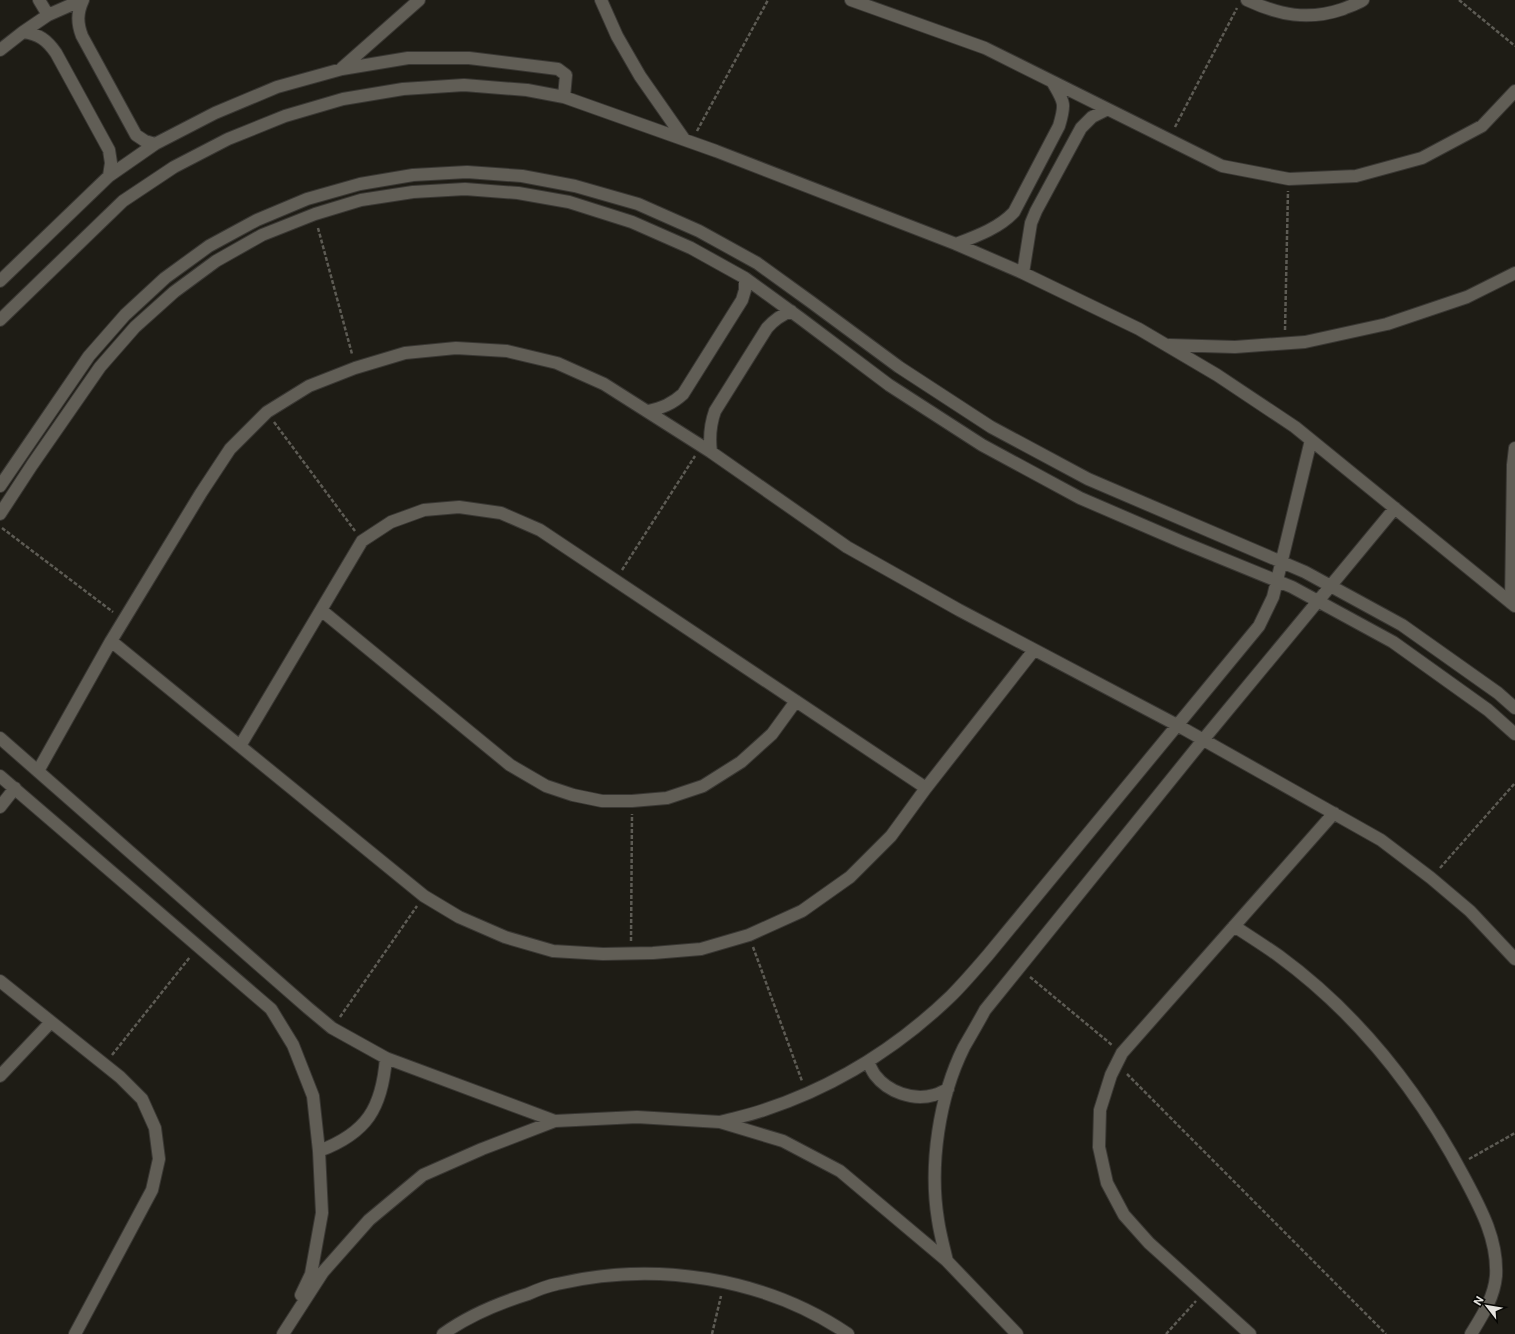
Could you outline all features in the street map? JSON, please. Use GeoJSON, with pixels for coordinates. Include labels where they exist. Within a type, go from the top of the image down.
{"type":"FeatureCollection","features":[{"type":"Feature","properties":{"kind":"street"},"geometry":{"type":"LineString","coordinates":[[39,0],[48,15]]}},
{"type":"Feature","properties":{"kind":"street"},"geometry":{"type":"LineString","coordinates":[[0,50],[48,15],[83,0]]}},
{"type":"Feature","properties":{"kind":"street"},"geometry":{"type":"LineString","coordinates":[[83,0],[79,8],[78,18],[82,36],[136,134],[145,141],[156,144]]}},
{"type":"Feature","properties":{"kind":"street"},"geometry":{"type":"LineString","coordinates":[[342,69],[419,0]]}},
{"type":"Feature","properties":{"kind":"street"},"geometry":{"type":"LineString","coordinates":[[601,0],[617,36],[640,76],[687,141]]}},
{"type":"Feature","properties":{"kind":"street"},"geometry":{"type":"LineString","coordinates":[[1242,4],[1297,16],[1328,14],[1363,0]]}},
{"type":"Feature","properties":{"kind":"street"},"geometry":{"type":"LineString","coordinates":[[854,1],[985,48],[1106,110],[1222,166],[1289,179],[1356,176],[1422,158],[1482,126],[1515,90]]}},
{"type":"Feature","properties":{"kind":"street"},"geometry":{"type":"LineString","coordinates":[[23,32],[33,33],[43,37],[56,53],[109,150],[111,163],[109,176]]}},
{"type":"Feature","properties":{"kind":"street"},"geometry":{"type":"LineString","coordinates":[[0,281],[109,176],[156,144],[215,113],[277,87],[342,69],[408,58],[469,58],[558,69],[566,75],[564,97]]}},
{"type":"Feature","properties":{"kind":"street"},"geometry":{"type":"LineString","coordinates":[[956,244],[998,225],[1014,212],[1059,126],[1063,113],[1063,100],[1053,83]]}},
{"type":"Feature","properties":{"kind":"street"},"geometry":{"type":"LineString","coordinates":[[0,320],[123,201],[181,164],[228,139],[285,116],[343,100],[403,89],[464,85],[527,90],[564,97],[687,141],[956,244],[1023,273],[1139,329],[1217,375],[1295,427],[1513,604]]}},
{"type":"Feature","properties":{"kind":"street"},"geometry":{"type":"LineString","coordinates":[[1023,273],[1031,223],[1036,211],[1081,128],[1092,117],[1106,110]]}},
{"type":"Feature","properties":{"kind":"street"},"geometry":{"type":"LineString","coordinates":[[0,486],[89,356],[104,338],[125,315],[165,278],[209,246],[257,220],[307,199],[360,184],[413,175],[467,172],[522,176],[575,186],[638,204],[699,231],[757,263],[899,368],[991,427],[1088,479],[1305,572],[1402,625],[1498,693],[1515,708]]}},
{"type":"Feature","properties":{"kind":"street"},"geometry":{"type":"LineString","coordinates":[[0,514],[100,367],[135,327],[174,292],[216,261],[262,235],[315,214],[361,200],[413,192],[466,189],[518,193],[569,202],[632,222],[691,248],[744,278],[791,310],[889,385],[982,445],[1080,498],[1292,587],[1318,601],[1392,642],[1488,710],[1515,734]]}},
{"type":"Feature","properties":{"kind":"street"},"geometry":{"type":"LineString","coordinates":[[1166,344],[1200,347],[1235,347],[1305,342],[1387,324],[1467,297],[1515,273]]}},
{"type":"Feature","properties":{"kind":"street"},"geometry":{"type":"LineString","coordinates":[[648,412],[662,408],[683,394],[742,300],[745,290],[744,278]]}},
{"type":"Feature","properties":{"kind":"street"},"geometry":{"type":"LineString","coordinates":[[706,449],[709,438],[710,424],[715,411],[767,328],[778,318],[791,310]]}},
{"type":"Feature","properties":{"kind":"street"},"geometry":{"type":"LineString","coordinates":[[38,771],[123,620],[201,493],[230,449],[267,412],[309,386],[355,368],[405,353],[456,348],[507,352],[557,363],[604,384],[706,449],[847,547],[959,610],[1177,725],[1381,840],[1431,878],[1470,911],[1515,959]]}},
{"type":"Feature","properties":{"kind":"street"},"geometry":{"type":"LineString","coordinates":[[720,1122],[764,1110],[806,1094],[838,1079],[868,1062],[912,1031],[952,995],[988,955],[1259,626],[1272,597],[1277,581],[1310,440]]}},
{"type":"Feature","properties":{"kind":"street"},"geometry":{"type":"LineString","coordinates":[[1513,604],[1513,465],[1515,448]]}},
{"type":"Feature","properties":{"kind":"street"},"geometry":{"type":"LineString","coordinates":[[240,746],[362,541],[391,522],[424,510],[459,507],[501,513],[540,530],[926,788]]}},
{"type":"Feature","properties":{"kind":"street"},"geometry":{"type":"LineString","coordinates":[[947,1261],[938,1219],[935,1175],[938,1132],[948,1089],[964,1048],[985,1010],[1203,740],[1394,508]]}},
{"type":"Feature","properties":{"kind":"street"},"geometry":{"type":"LineString","coordinates":[[321,610],[510,765],[546,786],[573,796],[602,801],[632,801],[667,798],[703,786],[741,762],[772,734],[796,701]]}},
{"type":"Feature","properties":{"kind":"street"},"geometry":{"type":"LineString","coordinates":[[111,641],[424,896],[459,917],[505,937],[553,951],[603,954],[701,949],[749,935],[802,911],[850,877],[891,836],[926,788],[1034,650]]}},
{"type":"Feature","properties":{"kind":"street"},"geometry":{"type":"LineString","coordinates":[[0,738],[332,1028],[386,1058],[555,1121]]}},
{"type":"Feature","properties":{"kind":"street"},"geometry":{"type":"LineString","coordinates":[[0,776],[271,1010],[293,1045],[312,1096],[320,1151],[322,1213],[311,1274],[285,1332]]}},
{"type":"Feature","properties":{"kind":"street"},"geometry":{"type":"LineString","coordinates":[[0,807],[15,788]]}},
{"type":"Feature","properties":{"kind":"street"},"geometry":{"type":"LineString","coordinates":[[1250,1334],[1149,1242],[1124,1215],[1107,1183],[1099,1147],[1100,1110],[1111,1075],[1122,1053],[1334,813]]}},
{"type":"Feature","properties":{"kind":"street"},"geometry":{"type":"LineString","coordinates":[[1234,926],[1280,957],[1323,992],[1362,1031],[1398,1073],[1416,1098],[1430,1118],[1458,1165],[1484,1214],[1494,1245],[1496,1277],[1488,1308],[1471,1334]]}},
{"type":"Feature","properties":{"kind":"street"},"geometry":{"type":"LineString","coordinates":[[0,981],[120,1077],[142,1099],[155,1128],[159,1159],[152,1190],[75,1334]]}},
{"type":"Feature","properties":{"kind":"street"},"geometry":{"type":"LineString","coordinates":[[0,1076],[51,1022]]}},
{"type":"Feature","properties":{"kind":"street"},"geometry":{"type":"LineString","coordinates":[[320,1151],[338,1144],[355,1132],[369,1117],[379,1100],[385,1080],[386,1058]]}},
{"type":"Feature","properties":{"kind":"street"},"geometry":{"type":"LineString","coordinates":[[868,1062],[876,1076],[887,1087],[901,1094],[917,1097],[933,1095],[948,1089]]}},
{"type":"Feature","properties":{"kind":"street"},"geometry":{"type":"LineString","coordinates":[[285,1332],[323,1272],[369,1220],[422,1175],[482,1149],[555,1121],[637,1116],[720,1122],[783,1141],[840,1171],[947,1261],[1017,1334]]}},
{"type":"Feature","properties":{"kind":"street"},"geometry":{"type":"LineString","coordinates":[[443,1334],[502,1302],[556,1284],[612,1275],[633,1274],[668,1274],[724,1282],[778,1297],[829,1321],[848,1334]]}},
{"type":"Feature","properties":{"kind":"path"},"geometry":{"type":"LineString","coordinates":[[687,141],[768,0]]}},
{"type":"Feature","properties":{"kind":"path"},"geometry":{"type":"LineString","coordinates":[[1459,0],[1515,46]]}},
{"type":"Feature","properties":{"kind":"path"},"geometry":{"type":"LineString","coordinates":[[1168,140],[1242,4]]}},
{"type":"Feature","properties":{"kind":"path"},"geometry":{"type":"LineString","coordinates":[[1285,343],[1289,179]]}},
{"type":"Feature","properties":{"kind":"path"},"geometry":{"type":"LineString","coordinates":[[315,214],[355,368]]}},
{"type":"Feature","properties":{"kind":"path"},"geometry":{"type":"LineString","coordinates":[[267,412],[362,541]]}},
{"type":"Feature","properties":{"kind":"path"},"geometry":{"type":"LineString","coordinates":[[616,581],[706,449]]}},
{"type":"Feature","properties":{"kind":"path"},"geometry":{"type":"LineString","coordinates":[[0,526],[123,620]]}},
{"type":"Feature","properties":{"kind":"path"},"geometry":{"type":"LineString","coordinates":[[1431,878],[1515,783]]}},
{"type":"Feature","properties":{"kind":"path"},"geometry":{"type":"LineString","coordinates":[[631,953],[632,801]]}},
{"type":"Feature","properties":{"kind":"path"},"geometry":{"type":"LineString","coordinates":[[332,1028],[424,896]]}},
{"type":"Feature","properties":{"kind":"path"},"geometry":{"type":"LineString","coordinates":[[749,935],[806,1094]]}},
{"type":"Feature","properties":{"kind":"path"},"geometry":{"type":"LineString","coordinates":[[105,1065],[198,946]]}},
{"type":"Feature","properties":{"kind":"path"},"geometry":{"type":"LineString","coordinates":[[1019,968],[1122,1053]]}},
{"type":"Feature","properties":{"kind":"path"},"geometry":{"type":"LineString","coordinates":[[1116,1064],[1386,1334]]}},
{"type":"Feature","properties":{"kind":"path"},"geometry":{"type":"LineString","coordinates":[[1458,1165],[1515,1133]]}},
{"type":"Feature","properties":{"kind":"path"},"geometry":{"type":"LineString","coordinates":[[712,1334],[724,1282]]}},
{"type":"Feature","properties":{"kind":"path"},"geometry":{"type":"LineString","coordinates":[[1166,1334],[1204,1292]]}}]}
